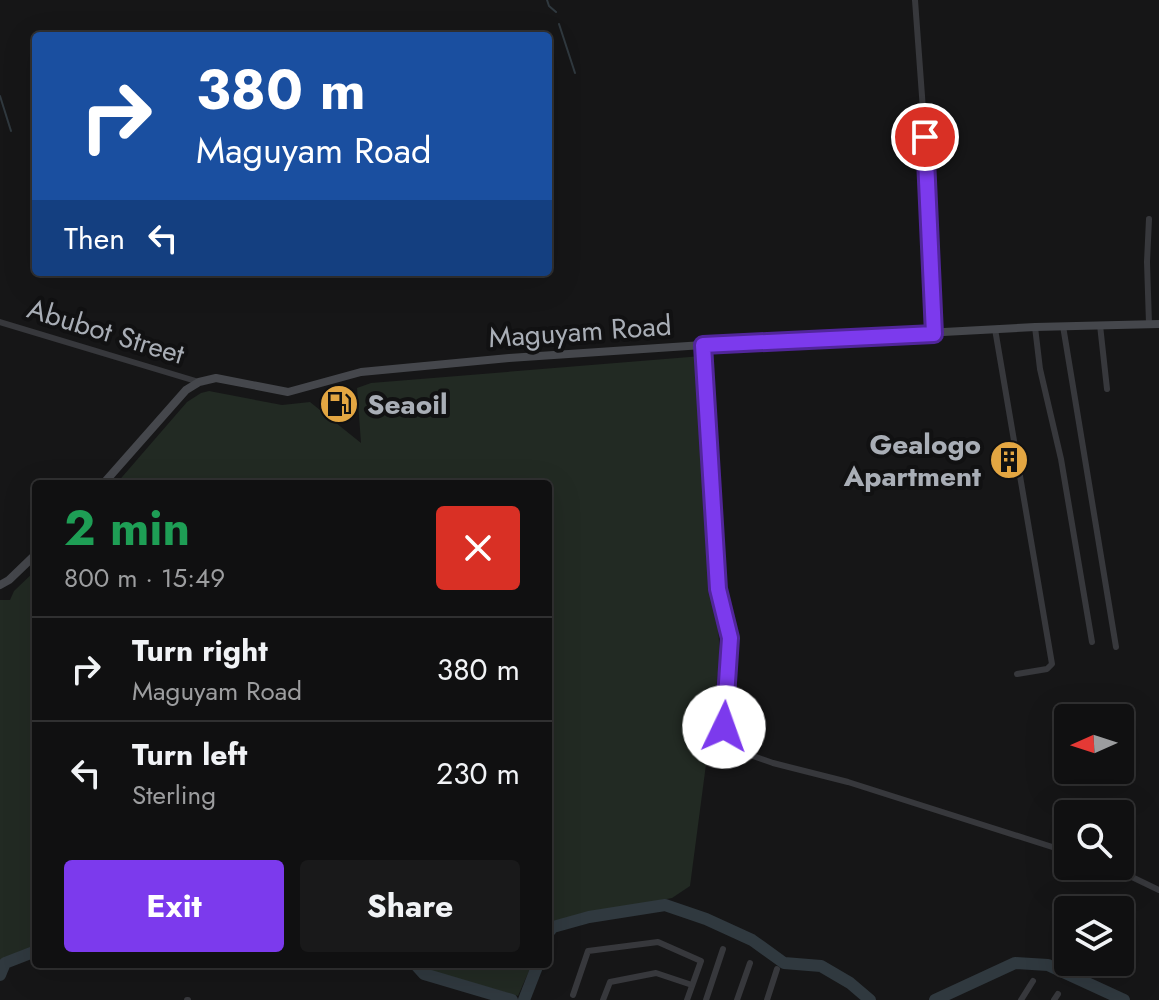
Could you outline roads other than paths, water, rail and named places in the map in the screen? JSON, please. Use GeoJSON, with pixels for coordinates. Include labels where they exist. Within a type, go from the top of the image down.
{"type":"FeatureCollection","features":[{"type":"Feature","properties":{"kind":"main road","name":"Maguyam Road"},"geometry":{"type":"LineString","coordinates":[[199,382],[223,378],[288,392],[361,372],[509,358],[995,329],[1159,324]]}},
{"type":"Feature","properties":{"kind":"main road"},"geometry":{"type":"LineString","coordinates":[[107,480],[186,390],[199,382]]}},
{"type":"Feature","properties":{"kind":"main road"},"geometry":{"type":"LineString","coordinates":[[0,585],[32,558]]}},
{"type":"Feature","properties":{"kind":"street"},"geometry":{"type":"LineString","coordinates":[[915,0],[934,334]]}},
{"type":"Feature","properties":{"kind":"street"},"geometry":{"type":"LineString","coordinates":[[1149,219],[1149,324]]}},
{"type":"Feature","properties":{"kind":"street","name":"Abubot Street"},"geometry":{"type":"LineString","coordinates":[[0,322],[199,382]]}},
{"type":"Feature","properties":{"kind":"street"},"geometry":{"type":"LineString","coordinates":[[1100,325],[1107,389]]}},
{"type":"Feature","properties":{"kind":"street"},"geometry":{"type":"LineString","coordinates":[[1063,326],[1116,647]]}},
{"type":"Feature","properties":{"kind":"street"},"geometry":{"type":"LineString","coordinates":[[1035,327],[1040,369],[1061,459],[1092,642]]}},
{"type":"Feature","properties":{"kind":"street"},"geometry":{"type":"LineString","coordinates":[[995,329],[1052,664],[1047,669],[1017,674]]}},
{"type":"Feature","properties":{"kind":"street"},"geometry":{"type":"LineString","coordinates":[[703,345],[718,589],[730,638],[723,716],[729,740],[739,751],[773,763],[848,782],[1054,848]]}},
{"type":"Feature","properties":{"kind":"street"},"geometry":{"type":"LineString","coordinates":[[1134,878],[1159,890]]}},
{"type":"Feature","properties":{"kind":"street"},"geometry":{"type":"LineString","coordinates":[[573,995],[588,951],[658,942],[701,961],[687,1000]]}},
{"type":"Feature","properties":{"kind":"street"},"geometry":{"type":"LineString","coordinates":[[706,1000],[723,949]]}},
{"type":"Feature","properties":{"kind":"street"},"geometry":{"type":"LineString","coordinates":[[737,1000],[750,963]]}},
{"type":"Feature","properties":{"kind":"street"},"geometry":{"type":"LineString","coordinates":[[767,1000],[777,969]]}},
{"type":"Feature","properties":{"kind":"street"},"geometry":{"type":"LineString","coordinates":[[603,1000],[610,982],[656,973],[692,985]]}},
{"type":"Feature","properties":{"kind":"street"},"geometry":{"type":"LineString","coordinates":[[1021,1000],[1033,981]]}},
{"type":"Feature","properties":{"kind":"waterway"},"geometry":{"type":"LineString","coordinates":[[547,0],[556,12]]}},
{"type":"Feature","properties":{"kind":"waterway"},"geometry":{"type":"LineString","coordinates":[[559,24],[575,73]]}},
{"type":"Feature","properties":{"kind":"waterway"},"geometry":{"type":"LineString","coordinates":[[0,96],[11,131]]}},
{"type":"Feature","properties":{"kind":"waterway"},"geometry":{"type":"LineString","coordinates":[[552,928],[589,917],[665,905],[752,940],[784,963],[821,966],[850,983],[870,1000]]}},
{"type":"Feature","properties":{"kind":"waterway"},"geometry":{"type":"LineString","coordinates":[[0,975],[5,963],[32,953]]}},
{"type":"Feature","properties":{"kind":"waterway"},"geometry":{"type":"LineString","coordinates":[[935,1000],[1015,963],[1048,965],[1124,1000]]}},
{"type":"Feature","properties":{"kind":"waterway"},"geometry":{"type":"LineString","coordinates":[[419,968],[424,974],[512,1000]]}},
{"type":"Feature","properties":{"kind":"waterway"},"geometry":{"type":"LineString","coordinates":[[524,1000],[536,968]]}},
{"type":"Feature","properties":{"kind":"place","name":"Seaoil"},"geometry":{"type":"Point","coordinates":[339,404]}},
{"type":"Feature","properties":{"kind":"place","name":"Gealogo Apartment"},"geometry":{"type":"Point","coordinates":[1009,460]}}]}
